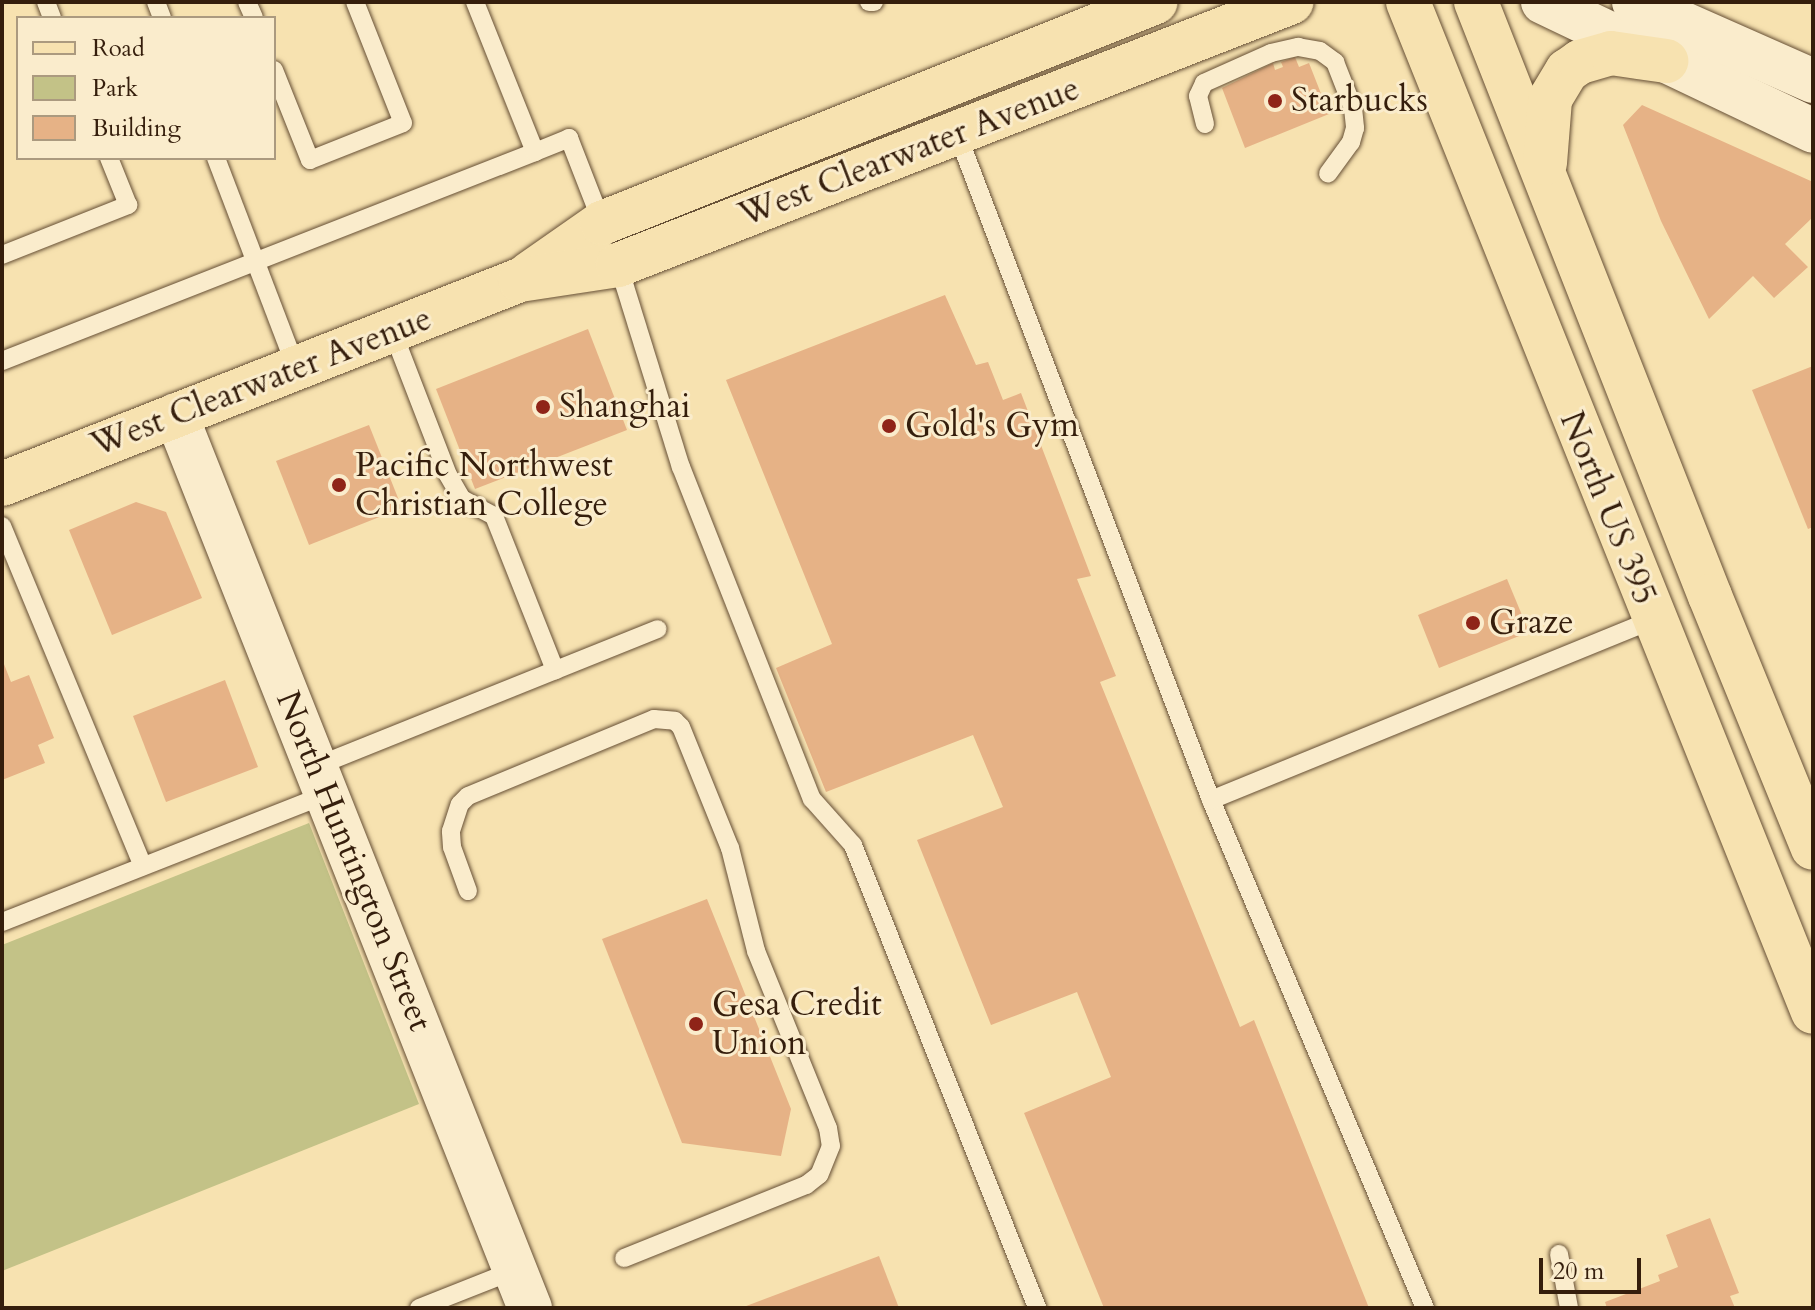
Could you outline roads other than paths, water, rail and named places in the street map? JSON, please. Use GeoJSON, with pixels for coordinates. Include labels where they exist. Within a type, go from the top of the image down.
{"type":"FeatureCollection","features":[{"type":"Feature","properties":{"kind":"main road","name":"West Clearwater Avenue"},"geometry":{"type":"LineString","coordinates":[[2,484],[610,244],[934,91],[1156,2]]}},
{"type":"Feature","properties":{"kind":"main road","name":"West Clearwater Avenue"},"geometry":{"type":"LineString","coordinates":[[610,244],[744,216],[1292,2]]}},
{"type":"Feature","properties":{"kind":"main road","name":"North US 395"},"geometry":{"type":"LineString","coordinates":[[1408,2],[1653,620],[1813,1012]]}},
{"type":"Feature","properties":{"kind":"main road","name":"North US 395"},"geometry":{"type":"LineString","coordinates":[[1476,2],[1813,848]]}},
{"type":"Feature","properties":{"kind":"main road"},"geometry":{"type":"LineString","coordinates":[[1544,177],[1550,99],[1567,71],[1580,62],[1611,53],[1666,61]]}},
{"type":"Feature","properties":{"kind":"main road"},"geometry":{"type":"LineString","coordinates":[[744,216],[839,154],[931,115],[937,106],[934,91]]}},
{"type":"Feature","properties":{"kind":"street"},"geometry":{"type":"LineString","coordinates":[[1543,2],[1666,61],[1809,122]]}},
{"type":"Feature","properties":{"kind":"street"},"geometry":{"type":"LineString","coordinates":[[1634,2],[1813,81]]}},
{"type":"Feature","properties":{"kind":"street","name":"North Huntington Street"},"geometry":{"type":"LineString","coordinates":[[176,415],[522,1289]]}},
{"type":"Feature","properties":{"kind":"lane"},"geometry":{"type":"LineString","coordinates":[[276,75],[310,160],[403,123],[355,2]]}},
{"type":"Feature","properties":{"kind":"lane"},"geometry":{"type":"LineString","coordinates":[[475,2],[535,152]]}},
{"type":"Feature","properties":{"kind":"lane"},"geometry":{"type":"LineString","coordinates":[[1205,124],[1198,96],[1204,83],[1271,53],[1298,47],[1320,51],[1335,62],[1353,108],[1355,128],[1351,142],[1328,174]]}},
{"type":"Feature","properties":{"kind":"lane"},"geometry":{"type":"LineString","coordinates":[[957,133],[1211,800],[1425,1308]]}},
{"type":"Feature","properties":{"kind":"lane"},"geometry":{"type":"LineString","coordinates":[[2,361],[569,138],[610,244],[681,467],[812,799],[853,845],[1037,1308]]}},
{"type":"Feature","properties":{"kind":"lane"},"geometry":{"type":"LineString","coordinates":[[2,255],[128,205],[110,160]]}},
{"type":"Feature","properties":{"kind":"lane"},"geometry":{"type":"LineString","coordinates":[[217,160],[296,367]]}},
{"type":"Feature","properties":{"kind":"lane"},"geometry":{"type":"LineString","coordinates":[[392,330],[448,475],[462,499],[494,516],[555,670]]}},
{"type":"Feature","properties":{"kind":"lane"},"geometry":{"type":"LineString","coordinates":[[2,526],[143,866]]}},
{"type":"Feature","properties":{"kind":"lane"},"geometry":{"type":"LineString","coordinates":[[1211,800],[1653,620]]}},
{"type":"Feature","properties":{"kind":"lane"},"geometry":{"type":"LineString","coordinates":[[2,922],[143,866],[555,670],[658,629]]}},
{"type":"Feature","properties":{"kind":"lane"},"geometry":{"type":"LineString","coordinates":[[468,891],[452,847],[451,831],[460,804],[468,796],[654,719],[675,721],[681,727],[730,848],[756,951],[828,1128],[831,1146],[819,1175],[806,1185],[624,1258]]}},
{"type":"Feature","properties":{"kind":"lane"},"geometry":{"type":"LineString","coordinates":[[1559,1254],[1569,1308]]}},
{"type":"Feature","properties":{"kind":"lane"},"geometry":{"type":"LineString","coordinates":[[419,1308],[522,1289]]}},
{"type":"Feature","properties":{"kind":"place","name":"Starbucks"},"geometry":{"type":"Point","coordinates":[1275,101]}},
{"type":"Feature","properties":{"kind":"place","name":"Shanghai"},"geometry":{"type":"Point","coordinates":[543,407]}},
{"type":"Feature","properties":{"kind":"place","name":"Gold's Gym"},"geometry":{"type":"Point","coordinates":[889,426]}},
{"type":"Feature","properties":{"kind":"place","name":"Pacific Northwest Christian College"},"geometry":{"type":"Point","coordinates":[339,485]}},
{"type":"Feature","properties":{"kind":"place","name":"Graze"},"geometry":{"type":"Point","coordinates":[1473,623]}},
{"type":"Feature","properties":{"kind":"place","name":"Gesa Credit Union"},"geometry":{"type":"Point","coordinates":[696,1024]}}]}
